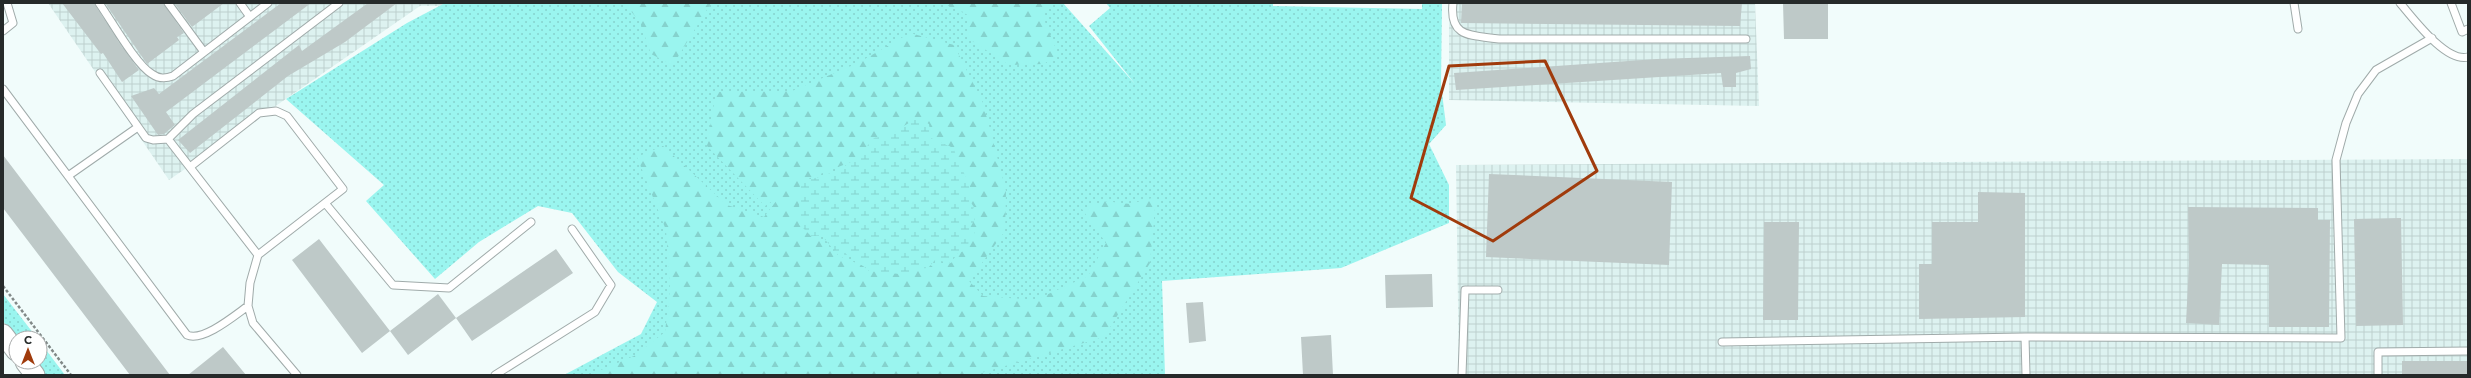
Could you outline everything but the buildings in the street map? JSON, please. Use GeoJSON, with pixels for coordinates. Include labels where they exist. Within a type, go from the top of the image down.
{"type":"FeatureCollection","features":[{"type":"Feature","properties":{"kind":"lane"},"geometry":{"type":"LineString","coordinates":[[3,31],[13,24],[6,3]]}},
{"type":"Feature","properties":{"kind":"lane"},"geometry":{"type":"LineString","coordinates":[[98,3],[143,66],[154,75],[163,78],[173,76],[268,3]]}},
{"type":"Feature","properties":{"kind":"lane"},"geometry":{"type":"LineString","coordinates":[[168,3],[204,52]]}},
{"type":"Feature","properties":{"kind":"lane"},"geometry":{"type":"LineString","coordinates":[[240,3],[250,17]]}},
{"type":"Feature","properties":{"kind":"lane"},"geometry":{"type":"LineString","coordinates":[[100,73],[146,138],[153,140],[168,139],[193,114],[339,3]]}},
{"type":"Feature","properties":{"kind":"lane"},"geometry":{"type":"LineString","coordinates":[[1453,3],[1451,17],[1457,28],[1463,32],[1499,39],[1746,39]]}},
{"type":"Feature","properties":{"kind":"lane"},"geometry":{"type":"LineString","coordinates":[[2294,3],[2298,29]]}},
{"type":"Feature","properties":{"kind":"lane"},"geometry":{"type":"LineString","coordinates":[[2400,3],[2444,51],[2464,58],[2468,57]]}},
{"type":"Feature","properties":{"kind":"lane"},"geometry":{"type":"LineString","coordinates":[[2451,3],[2462,32],[2468,29]]}},
{"type":"Feature","properties":{"kind":"lane"},"geometry":{"type":"LineString","coordinates":[[1722,342],[2026,337],[2341,338],[2336,160],[2346,123],[2358,94],[2376,70],[2432,38]]}},
{"type":"Feature","properties":{"kind":"lane"},"geometry":{"type":"LineString","coordinates":[[3,89],[186,335],[195,337],[204,335],[248,306]]}},
{"type":"Feature","properties":{"kind":"lane"},"geometry":{"type":"LineString","coordinates":[[190,167],[259,113],[267,110],[282,112],[287,116],[343,189],[258,254],[250,283],[248,306],[253,323],[297,375]]}},
{"type":"Feature","properties":{"kind":"lane"},"geometry":{"type":"LineString","coordinates":[[68,176],[138,127]]}},
{"type":"Feature","properties":{"kind":"lane"},"geometry":{"type":"LineString","coordinates":[[168,139],[258,254]]}},
{"type":"Feature","properties":{"kind":"lane"},"geometry":{"type":"LineString","coordinates":[[325,203],[393,286],[449,288],[531,222]]}},
{"type":"Feature","properties":{"kind":"lane"},"geometry":{"type":"LineString","coordinates":[[494,375],[595,312],[611,285],[572,229]]}},
{"type":"Feature","properties":{"kind":"lane"},"geometry":{"type":"LineString","coordinates":[[1462,375],[1465,290],[1498,290]]}},
{"type":"Feature","properties":{"kind":"lane"},"geometry":{"type":"LineString","coordinates":[[2026,337],[2026,375]]}},
{"type":"Feature","properties":{"kind":"lane"},"geometry":{"type":"LineString","coordinates":[[2378,375],[2378,352],[2468,350]]}},
{"type":"Feature","properties":{"kind":"path"},"geometry":{"type":"LineString","coordinates":[[3,286],[72,375]]}},
{"type":"Feature","properties":{"kind":"highlighted area"},"geometry":{"type":"Polygon","coordinates":[[[1545,61],[1597,171],[1493,241],[1411,198],[1449,66],[1545,61]]]}},
{"type":"Feature","properties":{"kind":"shaded area"},"geometry":{"type":"Polygon","coordinates":[[[48,3],[534,3],[529,6],[420,6],[169,180],[48,3]]]}},
{"type":"Feature","properties":{"kind":"shaded area"},"geometry":{"type":"Polygon","coordinates":[[[1449,3],[1755,3],[1759,106],[1449,100],[1449,3]]]}},
{"type":"Feature","properties":{"kind":"shaded area"},"geometry":{"type":"Polygon","coordinates":[[[2468,159],[2468,375],[1459,375],[1456,165],[2468,159]]]}},
{"type":"Feature","properties":{"kind":"green space"},"geometry":{"type":"Polygon","coordinates":[[[445,3],[1063,3],[1135,84],[1089,26],[1110,8],[1106,3],[1273,3],[1273,6],[1422,9],[1422,3],[1442,3],[1441,85],[1446,125],[1429,144],[1449,185],[1449,223],[1341,268],[1162,281],[1165,375],[564,375],[641,334],[657,302],[618,272],[572,213],[538,206],[479,242],[435,279],[366,201],[384,185],[286,99],[407,23],[445,3]]]}},
{"type":"Feature","properties":{"kind":"green space"},"geometry":{"type":"Polygon","coordinates":[[[624,3],[711,3],[673,65],[651,54],[640,22],[624,3]]]}},
{"type":"Feature","properties":{"kind":"green space"},"geometry":{"type":"Polygon","coordinates":[[[942,3],[1049,3],[1043,17],[1058,54],[1044,64],[1009,65],[969,39],[968,15],[942,3]]]}},
{"type":"Feature","properties":{"kind":"green space"},"geometry":{"type":"Polygon","coordinates":[[[910,33],[954,45],[983,103],[1006,191],[1005,231],[969,281],[983,296],[1035,300],[1088,276],[1106,243],[1082,209],[1104,201],[1130,204],[1156,197],[1150,263],[1104,337],[974,375],[589,375],[634,356],[665,332],[670,289],[666,230],[637,157],[663,146],[727,205],[764,217],[780,196],[765,206],[707,146],[716,92],[792,91],[858,63],[910,33]],[[931,138],[856,160],[800,182],[799,224],[839,256],[881,273],[951,263],[969,236],[953,148],[931,138]]]}},
{"type":"Feature","properties":{"kind":"green space"},"geometry":{"type":"Polygon","coordinates":[[[917,118],[929,124],[931,138],[953,148],[971,189],[966,196],[974,207],[970,215],[975,219],[970,228],[975,233],[969,236],[968,249],[954,255],[951,263],[935,260],[928,268],[914,269],[910,275],[869,271],[849,254],[839,256],[822,236],[811,236],[799,224],[800,182],[834,172],[842,168],[857,157],[874,138],[889,135],[917,118]]]}},
{"type":"Feature","properties":{"kind":"green space"},"geometry":{"type":"Polygon","coordinates":[[[3,294],[31,330],[10,330],[3,321],[3,294]]]}},
{"type":"Feature","properties":{"kind":"green space"},"geometry":{"type":"Polygon","coordinates":[[[48,353],[65,375],[44,375],[40,370],[48,370],[48,353]]]}}]}
